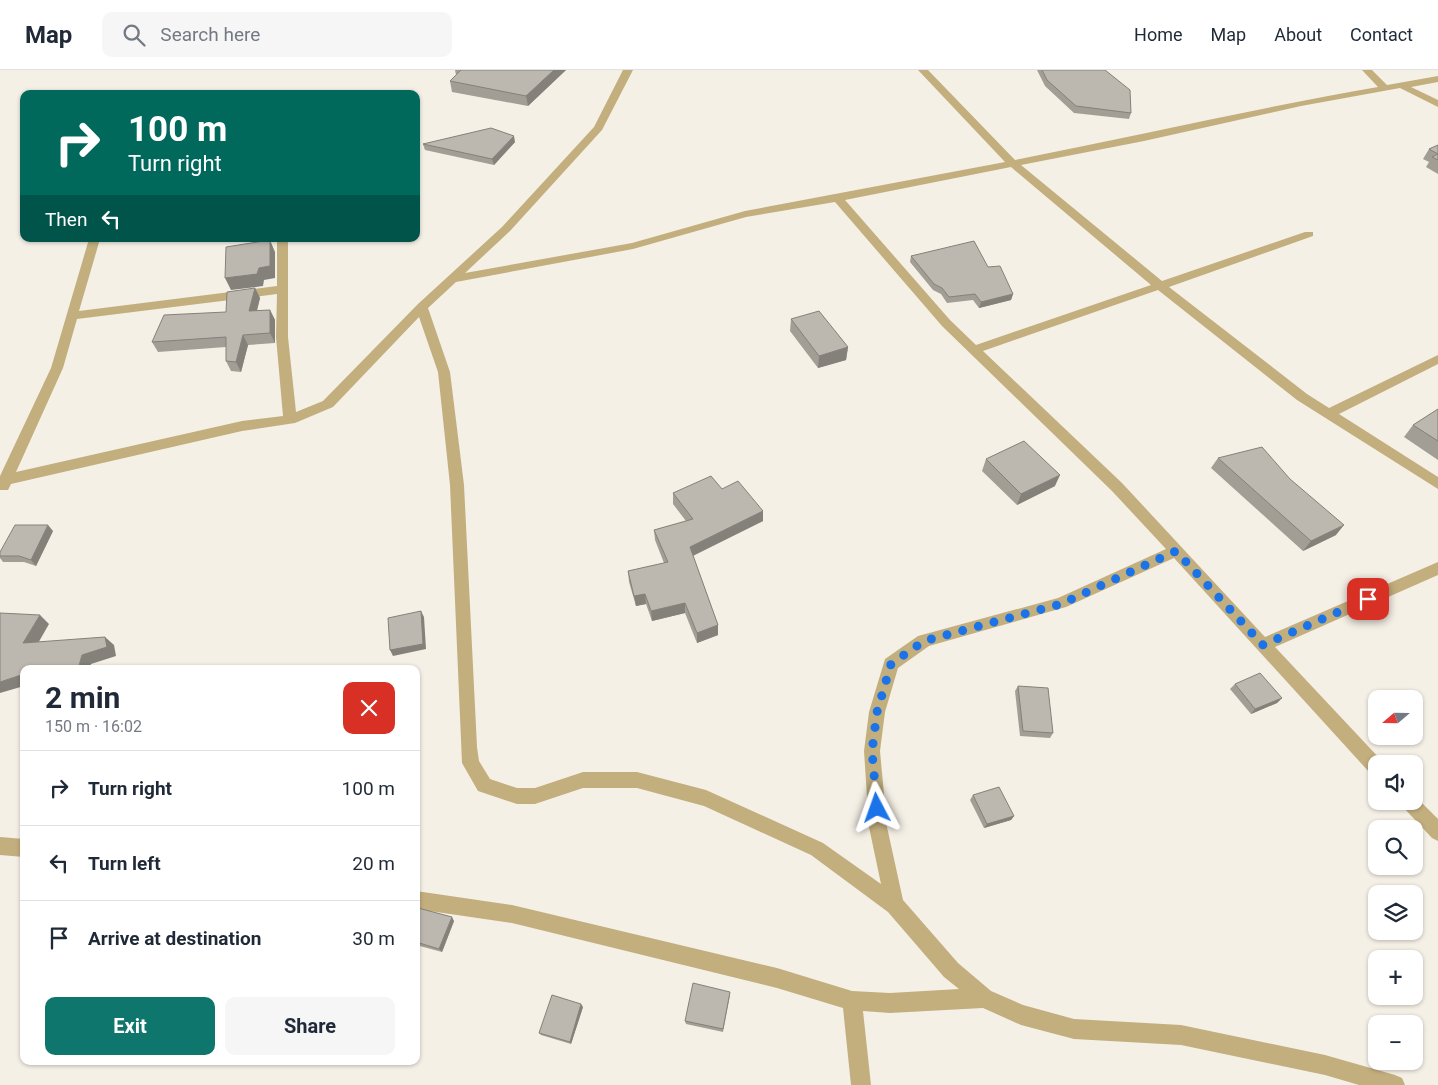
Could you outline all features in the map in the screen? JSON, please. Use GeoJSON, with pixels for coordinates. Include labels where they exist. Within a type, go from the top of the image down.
{"type":"FeatureCollection","features":[{"type":"Feature","properties":{"kind":"street"},"geometry":{"type":"LineString","coordinates":[[2,484],[242,426],[290,420],[328,404],[422,306],[506,229],[598,128],[628,70]]}},
{"type":"Feature","properties":{"kind":"street"},"geometry":{"type":"LineString","coordinates":[[923,70],[1012,163],[1162,287],[1302,397],[1438,484]]}},
{"type":"Feature","properties":{"kind":"street"},"geometry":{"type":"LineString","coordinates":[[1367,70],[1385,88]]}},
{"type":"Feature","properties":{"kind":"street"},"geometry":{"type":"LineString","coordinates":[[453,279],[633,246],[745,214],[838,198],[1144,138],[1301,103],[1438,79]]}},
{"type":"Feature","properties":{"kind":"street"},"geometry":{"type":"LineString","coordinates":[[1402,85],[1438,104]]}},
{"type":"Feature","properties":{"kind":"street"},"geometry":{"type":"LineString","coordinates":[[838,198],[946,323],[1117,487],[1368,758]]}},
{"type":"Feature","properties":{"kind":"street"},"geometry":{"type":"LineString","coordinates":[[974,350],[1162,287],[1309,234]]}},
{"type":"Feature","properties":{"kind":"street"},"geometry":{"type":"LineString","coordinates":[[2,484],[57,368],[93,242]]}},
{"type":"Feature","properties":{"kind":"street"},"geometry":{"type":"LineString","coordinates":[[283,242],[282,337],[290,420]]}},
{"type":"Feature","properties":{"kind":"street"},"geometry":{"type":"LineString","coordinates":[[72,316],[283,288]]}},
{"type":"Feature","properties":{"kind":"street"},"geometry":{"type":"LineString","coordinates":[[422,306],[444,372],[457,485],[469,747],[471,763],[484,785],[517,796],[535,796],[583,780],[637,780],[706,798],[817,849],[895,905],[951,970],[984,998],[1021,1015],[1074,1029],[1181,1035],[1325,1066],[1395,1085]]}},
{"type":"Feature","properties":{"kind":"street"},"geometry":{"type":"LineString","coordinates":[[1328,414],[1438,359]]}},
{"type":"Feature","properties":{"kind":"street"},"geometry":{"type":"LineString","coordinates":[[895,905],[878,827],[872,751],[877,712],[891,664],[924,641],[1061,604],[1176,551]]}},
{"type":"Feature","properties":{"kind":"street"},"geometry":{"type":"LineString","coordinates":[[1263,645],[1438,568]]}},
{"type":"Feature","properties":{"kind":"street"},"geometry":{"type":"LineString","coordinates":[[1417,810],[1438,832]]}},
{"type":"Feature","properties":{"kind":"street"},"geometry":{"type":"LineString","coordinates":[[0,846],[20,848]]}},
{"type":"Feature","properties":{"kind":"street"},"geometry":{"type":"LineString","coordinates":[[420,901],[512,914],[777,978],[852,1001],[890,1003],[984,998]]}},
{"type":"Feature","properties":{"kind":"street"},"geometry":{"type":"LineString","coordinates":[[852,1001],[861,1085]]}},
{"type":"Feature","properties":{"kind":"building"},"geometry":{"type":"Polygon","coordinates":[[[461,70],[554,70],[526,96],[450,81],[461,70]]]}},
{"type":"Feature","properties":{"kind":"building"},"geometry":{"type":"Polygon","coordinates":[[[1042,70],[1105,70],[1130,90],[1131,113],[1076,106],[1047,80],[1042,70]]]}},
{"type":"Feature","properties":{"kind":"building"},"geometry":{"type":"Polygon","coordinates":[[[491,128],[514,136],[492,159],[423,144],[491,128]]]}},
{"type":"Feature","properties":{"kind":"building"},"geometry":{"type":"Polygon","coordinates":[[[1438,145],[1438,154],[1429,149],[1438,145]]]}},
{"type":"Feature","properties":{"kind":"building"},"geometry":{"type":"Polygon","coordinates":[[[1438,154],[1438,160],[1432,157],[1438,154]]]}},
{"type":"Feature","properties":{"kind":"building"},"geometry":{"type":"Polygon","coordinates":[[[974,241],[988,267],[1000,266],[1013,294],[981,302],[975,294],[949,297],[942,288],[934,284],[911,256],[974,241]]]}},
{"type":"Feature","properties":{"kind":"building"},"geometry":{"type":"Polygon","coordinates":[[[270,242],[270,266],[259,268],[257,274],[225,278],[226,247],[270,242]]]}},
{"type":"Feature","properties":{"kind":"building"},"geometry":{"type":"Polygon","coordinates":[[[255,288],[249,311],[270,310],[270,333],[243,335],[236,362],[226,361],[226,337],[152,342],[164,315],[226,312],[227,292],[255,288]]]}},
{"type":"Feature","properties":{"kind":"building"},"geometry":{"type":"Polygon","coordinates":[[[819,311],[848,347],[819,356],[791,319],[819,311]]]}},
{"type":"Feature","properties":{"kind":"building"},"geometry":{"type":"Polygon","coordinates":[[[1438,409],[1438,441],[1413,425],[1438,409]]]}},
{"type":"Feature","properties":{"kind":"building"},"geometry":{"type":"Polygon","coordinates":[[[1024,441],[1060,475],[1021,494],[986,459],[1024,441]]]}},
{"type":"Feature","properties":{"kind":"building"},"geometry":{"type":"Polygon","coordinates":[[[1262,447],[1290,479],[1344,525],[1311,541],[1218,458],[1262,447]]]}},
{"type":"Feature","properties":{"kind":"building"},"geometry":{"type":"Polygon","coordinates":[[[711,476],[722,489],[738,481],[763,511],[690,547],[718,625],[697,633],[685,603],[651,611],[645,594],[634,596],[628,571],[668,562],[654,530],[693,519],[673,493],[711,476]]]}},
{"type":"Feature","properties":{"kind":"building"},"geometry":{"type":"Polygon","coordinates":[[[15,525],[48,525],[31,560],[19,556],[0,556],[0,552],[15,525]]]}},
{"type":"Feature","properties":{"kind":"building"},"geometry":{"type":"Polygon","coordinates":[[[421,611],[423,644],[390,650],[388,618],[421,611]]]}},
{"type":"Feature","properties":{"kind":"building"},"geometry":{"type":"Polygon","coordinates":[[[0,613],[40,615],[23,643],[105,637],[107,647],[82,655],[79,665],[20,665],[20,675],[0,682],[0,613]]]}},
{"type":"Feature","properties":{"kind":"building"},"geometry":{"type":"Polygon","coordinates":[[[1260,673],[1282,698],[1255,709],[1235,684],[1260,673]]]}},
{"type":"Feature","properties":{"kind":"building"},"geometry":{"type":"Polygon","coordinates":[[[1018,686],[1048,688],[1053,733],[1023,731],[1018,686]]]}},
{"type":"Feature","properties":{"kind":"building"},"geometry":{"type":"Polygon","coordinates":[[[999,787],[1014,816],[987,824],[973,795],[999,787]]]}},
{"type":"Feature","properties":{"kind":"building"},"geometry":{"type":"Polygon","coordinates":[[[420,909],[452,917],[439,949],[420,943],[420,909]]]}},
{"type":"Feature","properties":{"kind":"building"},"geometry":{"type":"Polygon","coordinates":[[[693,983],[730,992],[723,1029],[685,1021],[693,983]]]}},
{"type":"Feature","properties":{"kind":"building"},"geometry":{"type":"Polygon","coordinates":[[[552,995],[581,1004],[570,1042],[539,1033],[552,995]]]}},
{"type":"Feature","properties":{"kind":"route"},"geometry":{"type":"LineString","coordinates":[[877,808],[872,751],[877,712],[891,664],[924,641],[1061,604],[1176,551],[1263,645],[1368,599]]}}]}
